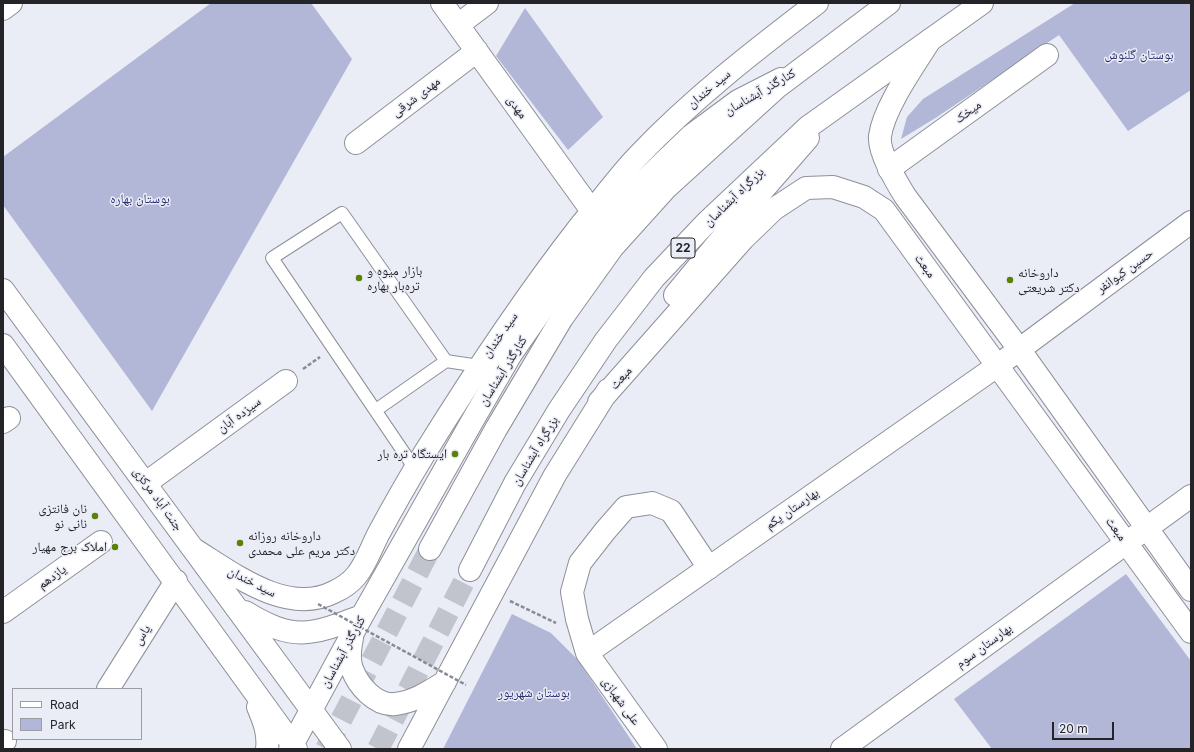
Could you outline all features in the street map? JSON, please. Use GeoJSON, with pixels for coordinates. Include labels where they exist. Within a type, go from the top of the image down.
{"type":"FeatureCollection","features":[{"type":"Feature","properties":{"kind":"main road"},"geometry":{"type":"LineString","coordinates":[[3,9],[12,3]]}},
{"type":"Feature","properties":{"kind":"main road","name":"مهدی"},"geometry":{"type":"LineString","coordinates":[[442,3],[592,211]]}},
{"type":"Feature","properties":{"kind":"main road"},"geometry":{"type":"LineString","coordinates":[[458,25],[487,3]]}},
{"type":"Feature","properties":{"kind":"main road","name":"سید خندان"},"geometry":{"type":"LineString","coordinates":[[195,550],[230,572],[275,595],[299,600],[323,598],[342,588],[357,575],[415,469],[479,366],[544,272],[592,211],[638,156],[682,112],[717,82],[817,3]]}},
{"type":"Feature","properties":{"kind":"main road","name":"بزرگراه آبشناسان"},"geometry":{"type":"LineString","coordinates":[[470,570],[515,483],[559,410],[606,340],[654,278],[706,223],[808,127],[982,3]]}},
{"type":"Feature","properties":{"kind":"main road"},"geometry":{"type":"LineString","coordinates":[[430,549],[496,429],[562,318],[612,248],[667,187],[776,88],[885,5]]}},
{"type":"Feature","properties":{"kind":"main road","name":"مبعث"},"geometry":{"type":"LineString","coordinates":[[930,40],[892,104],[880,137],[889,169],[905,196],[1019,349],[1191,590]]}},
{"type":"Feature","properties":{"kind":"main road","name":"مهدی شرقی"},"geometry":{"type":"LineString","coordinates":[[356,142],[477,51]]}},
{"type":"Feature","properties":{"kind":"main road","name":"میخک"},"geometry":{"type":"LineString","coordinates":[[889,169],[1047,55]]}},
{"type":"Feature","properties":{"kind":"main road","name":"کنارگذر آبشناسان"},"geometry":{"type":"LineString","coordinates":[[293,747],[358,625],[511,354],[597,236],[642,183],[692,135],[738,101],[804,67]]}},
{"type":"Feature","properties":{"kind":"main road"},"geometry":{"type":"LineString","coordinates":[[425,749],[471,632],[555,475],[599,402],[665,308],[747,208],[838,105]]}},
{"type":"Feature","properties":{"kind":"main road","name":"مبعث"},"geometry":{"type":"LineString","coordinates":[[599,402],[743,239],[774,210],[806,188],[833,187],[864,197],[884,210],[1191,632]]}},
{"type":"Feature","properties":{"kind":"main road","name":"حسین کیوانفر"},"geometry":{"type":"LineString","coordinates":[[997,366],[1191,222]]}},
{"type":"Feature","properties":{"kind":"main road","name":"جنت آباد مرکزی"},"geometry":{"type":"LineString","coordinates":[[3,290],[340,749]]}},
{"type":"Feature","properties":{"kind":"main road"},"geometry":{"type":"LineString","coordinates":[[3,337],[15,326],[26,320]]}},
{"type":"Feature","properties":{"kind":"main road"},"geometry":{"type":"LineString","coordinates":[[3,345],[176,581],[293,747]]}},
{"type":"Feature","properties":{"kind":"main road","name":"بهارستان یکم"},"geometry":{"type":"LineString","coordinates":[[587,653],[997,366]]}},
{"type":"Feature","properties":{"kind":"main road","name":"سیزده آبان"},"geometry":{"type":"LineString","coordinates":[[146,483],[286,381]]}},
{"type":"Feature","properties":{"kind":"main road","name":"بهارستان سوم"},"geometry":{"type":"LineString","coordinates":[[842,749],[1191,496]]}},
{"type":"Feature","properties":{"kind":"main road","name":"علی شهبازی"},"geometry":{"type":"LineString","coordinates":[[656,749],[587,653],[577,619],[572,592],[580,563],[626,507],[652,503],[671,511],[708,568]]}},
{"type":"Feature","properties":{"kind":"main road","name":"یازدهم"},"geometry":{"type":"LineString","coordinates":[[3,612],[101,542]]}},
{"type":"Feature","properties":{"kind":"main road","name":"یاس"},"geometry":{"type":"LineString","coordinates":[[109,688],[176,581]]}},
{"type":"Feature","properties":{"kind":"main road"},"geometry":{"type":"LineString","coordinates":[[237,607],[266,625],[285,632],[308,633],[331,628],[358,625],[349,653],[351,668],[363,689],[377,699],[393,704],[413,700],[458,684]]}},
{"type":"Feature","properties":{"kind":"main road"},"geometry":{"type":"LineString","coordinates":[[212,631],[256,704],[265,722],[268,740],[267,749]]}},
{"type":"Feature","properties":{"kind":"main road"},"geometry":{"type":"LineString","coordinates":[[409,749],[458,684],[471,632]]}},
{"type":"Feature","properties":{"kind":"lane"},"geometry":{"type":"LineString","coordinates":[[415,469],[272,258],[342,213],[446,361]]}},
{"type":"Feature","properties":{"kind":"lane"},"geometry":{"type":"LineString","coordinates":[[376,410],[446,361],[479,366]]}},
{"type":"Feature","properties":{"kind":"path"},"geometry":{"type":"LineString","coordinates":[[286,381],[333,347]]}},
{"type":"Feature","properties":{"kind":"path"},"geometry":{"type":"LineString","coordinates":[[507,600],[560,625]]}},
{"type":"Feature","properties":{"kind":"path"},"geometry":{"type":"LineString","coordinates":[[318,604],[458,684]]}},
{"type":"Feature","properties":{"kind":"green space","name":"بوستان بهاره"},"geometry":{"type":"Polygon","coordinates":[[[211,3],[311,3],[352,59],[152,411],[3,205],[3,157],[211,3]]]}},
{"type":"Feature","properties":{"kind":"green space","name":"بوستان گلنوش"},"geometry":{"type":"Polygon","coordinates":[[[1075,3],[1191,3],[1191,90],[1128,131],[1059,35],[937,117],[901,139],[907,117],[923,99],[1075,3]]]}},
{"type":"Feature","properties":{"kind":"green space"},"geometry":{"type":"Polygon","coordinates":[[[525,8],[603,117],[568,150],[496,56],[525,8]]]}},
{"type":"Feature","properties":{"kind":"green space"},"geometry":{"type":"Polygon","coordinates":[[[1126,574],[1191,661],[1191,749],[992,749],[954,699],[1126,574]]]}},
{"type":"Feature","properties":{"kind":"green space","name":"بوستان شهریور"},"geometry":{"type":"Polygon","coordinates":[[[512,614],[551,633],[578,660],[637,749],[443,749],[512,614]]]}},
{"type":"Feature","properties":{"kind":"tunnel"},"geometry":{"type":"LineString","coordinates":[[326,749],[430,549]]}},
{"type":"Feature","properties":{"kind":"tunnel"},"geometry":{"type":"LineString","coordinates":[[378,749],[470,570]]}},
{"type":"Feature","properties":{"kind":"place","name":"بازار میوه و تره‌بار بهاره"},"geometry":{"type":"Point","coordinates":[359,278]}},
{"type":"Feature","properties":{"kind":"place","name":"داروخانه دکتر شریعتی"},"geometry":{"type":"Point","coordinates":[1010,280]}},
{"type":"Feature","properties":{"kind":"place","name":"ایستگاه تره بار"},"geometry":{"type":"Point","coordinates":[455,454]}},
{"type":"Feature","properties":{"kind":"place","name":"نان فانتزی نانی نو"},"geometry":{"type":"Point","coordinates":[95,516]}},
{"type":"Feature","properties":{"kind":"place","name":"داروخانه روزانه دکتر مریم علی محمدی"},"geometry":{"type":"Point","coordinates":[240,543]}},
{"type":"Feature","properties":{"kind":"place","name":"املاک برج مهیار"},"geometry":{"type":"Point","coordinates":[115,547]}}]}
